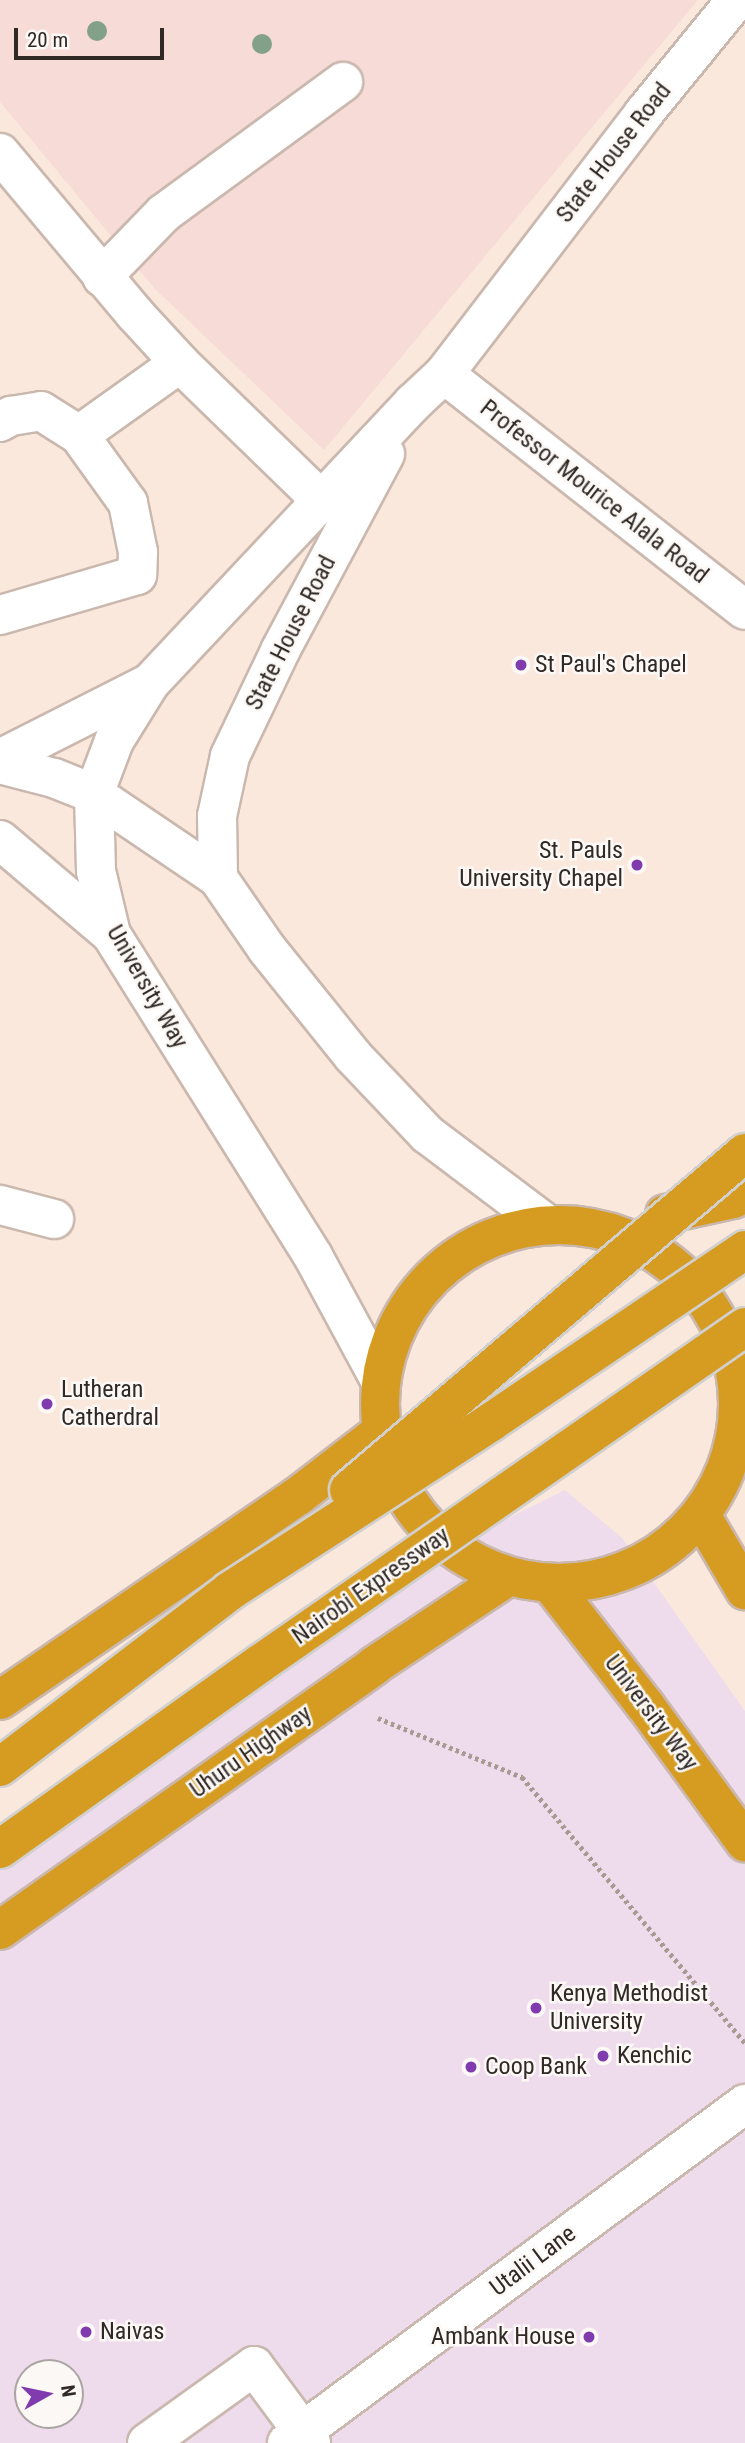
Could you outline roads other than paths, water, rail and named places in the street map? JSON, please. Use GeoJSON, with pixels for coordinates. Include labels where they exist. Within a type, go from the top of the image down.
{"type":"FeatureCollection","features":[{"type":"Feature","properties":{"kind":"highway"},"geometry":{"type":"LineString","coordinates":[[0,1767],[230,1591],[745,1153]]}},
{"type":"Feature","properties":{"kind":"highway"},"geometry":{"type":"LineString","coordinates":[[602,1228],[657,1252],[703,1294],[731,1347],[742,1441],[702,1517],[665,1553],[612,1579],[553,1587],[506,1578],[424,1524],[396,1480],[381,1432],[380,1380],[393,1333],[419,1290],[454,1257],[497,1234],[545,1223],[602,1228],[733,1199],[745,1192]]}},
{"type":"Feature","properties":{"kind":"highway"},"geometry":{"type":"LineString","coordinates":[[230,1591],[491,1422],[745,1250]]}},
{"type":"Feature","properties":{"kind":"highway","name":"Nairobi Expressway"},"geometry":{"type":"LineString","coordinates":[[0,1849],[261,1663],[745,1327]]}},
{"type":"Feature","properties":{"kind":"highway"},"geometry":{"type":"LineString","coordinates":[[0,1700],[298,1496],[381,1432]]}},
{"type":"Feature","properties":{"kind":"highway"},"geometry":{"type":"LineString","coordinates":[[702,1517],[745,1590]]}},
{"type":"Feature","properties":{"kind":"highway","name":"Uhuru Highway"},"geometry":{"type":"LineString","coordinates":[[0,1930],[375,1665],[506,1578]]}},
{"type":"Feature","properties":{"kind":"highway","name":"University Way"},"geometry":{"type":"LineString","coordinates":[[553,1587],[661,1726],[745,1842]]}},
{"type":"Feature","properties":{"kind":"street","name":"State House Road"},"geometry":{"type":"LineString","coordinates":[[94,794],[114,741],[150,683],[323,502],[413,403],[444,374],[644,113],[736,0]]}},
{"type":"Feature","properties":{"kind":"street"},"geometry":{"type":"LineString","coordinates":[[102,277],[164,213],[343,82]]}},
{"type":"Feature","properties":{"kind":"street"},"geometry":{"type":"LineString","coordinates":[[0,153],[102,277],[180,363],[323,502]]}},
{"type":"Feature","properties":{"kind":"street"},"geometry":{"type":"LineString","coordinates":[[79,435],[180,363]]}},
{"type":"Feature","properties":{"kind":"street","name":"Professor Mourice Alala Road"},"geometry":{"type":"LineString","coordinates":[[444,374],[745,610]]}},
{"type":"Feature","properties":{"kind":"street","name":"State House Road"},"geometry":{"type":"LineString","coordinates":[[218,878],[217,816],[230,756],[281,649],[413,403]]}},
{"type":"Feature","properties":{"kind":"street"},"geometry":{"type":"LineString","coordinates":[[0,422],[11,416],[41,411],[79,435],[128,503],[137,542],[137,575],[0,615]]}},
{"type":"Feature","properties":{"kind":"street"},"geometry":{"type":"LineString","coordinates":[[0,762],[150,683]]}},
{"type":"Feature","properties":{"kind":"street"},"geometry":{"type":"LineString","coordinates":[[0,762],[54,778],[94,794],[218,878],[267,949],[353,1056],[427,1134],[545,1223]]}},
{"type":"Feature","properties":{"kind":"street","name":"University Way"},"geometry":{"type":"LineString","coordinates":[[94,794],[96,871],[111,934],[313,1256],[380,1380]]}},
{"type":"Feature","properties":{"kind":"street"},"geometry":{"type":"LineString","coordinates":[[0,840],[111,934]]}},
{"type":"Feature","properties":{"kind":"street"},"geometry":{"type":"LineString","coordinates":[[0,1205],[54,1219]]}},
{"type":"Feature","properties":{"kind":"street","name":"Utalii Lane"},"geometry":{"type":"LineString","coordinates":[[301,2439],[745,2104]]}},
{"type":"Feature","properties":{"kind":"street"},"geometry":{"type":"LineString","coordinates":[[147,2443],[254,2366],[301,2439]]}},
{"type":"Feature","properties":{"kind":"place","name":"St Paul's Chapel"},"geometry":{"type":"Point","coordinates":[521,665]}},
{"type":"Feature","properties":{"kind":"place","name":"St. Pauls University Chapel"},"geometry":{"type":"Point","coordinates":[637,865]}},
{"type":"Feature","properties":{"kind":"place","name":"Lutheran Catherdral"},"geometry":{"type":"Point","coordinates":[47,1404]}},
{"type":"Feature","properties":{"kind":"place","name":"Kenya Methodist University"},"geometry":{"type":"Point","coordinates":[536,2008]}},
{"type":"Feature","properties":{"kind":"place","name":"Kenchic"},"geometry":{"type":"Point","coordinates":[603,2056]}},
{"type":"Feature","properties":{"kind":"place","name":"Coop Bank"},"geometry":{"type":"Point","coordinates":[471,2067]}},
{"type":"Feature","properties":{"kind":"place","name":"Naivas"},"geometry":{"type":"Point","coordinates":[86,2332]}},
{"type":"Feature","properties":{"kind":"place","name":"Ambank House"},"geometry":{"type":"Point","coordinates":[589,2337]}}]}
